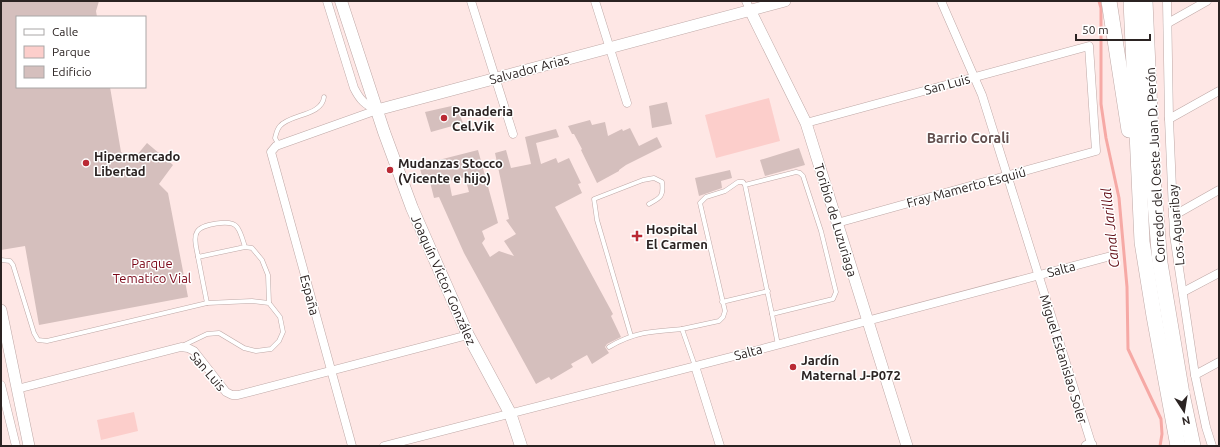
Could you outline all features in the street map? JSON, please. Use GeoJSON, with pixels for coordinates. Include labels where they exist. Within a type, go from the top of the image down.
{"type":"FeatureCollection","features":[{"type":"Feature","properties":{"kind":"highway"},"geometry":{"type":"LineString","coordinates":[[1109,1],[1140,208]]}},
{"type":"Feature","properties":{"kind":"highway","name":"Corredor del Oeste Juan D. Perón"},"geometry":{"type":"LineString","coordinates":[[1131,1],[1140,208],[1146,269],[1178,446]]}},
{"type":"Feature","properties":{"kind":"highway","name":"Corredor del Oeste Juan D. Perón"},"geometry":{"type":"LineString","coordinates":[[1145,1],[1153,179],[1160,263],[1182,394],[1193,446]]}},
{"type":"Feature","properties":{"kind":"main road","name":"Joaquín Víctor González"},"geometry":{"type":"LineString","coordinates":[[341,1],[377,110],[412,208],[468,335],[510,413],[521,446]]}},
{"type":"Feature","properties":{"kind":"street"},"geometry":{"type":"LineString","coordinates":[[327,1],[356,92],[366,106],[377,110]]}},
{"type":"Feature","properties":{"kind":"street"},"geometry":{"type":"LineString","coordinates":[[471,1],[513,134]]}},
{"type":"Feature","properties":{"kind":"street"},"geometry":{"type":"LineString","coordinates":[[595,1],[627,103]]}},
{"type":"Feature","properties":{"kind":"street","name":"Salvador Arias"},"geometry":{"type":"LineString","coordinates":[[277,145],[377,110],[610,48],[748,6],[785,1]]}},
{"type":"Feature","properties":{"kind":"street","name":"Miguel Estanislao Soler"},"geometry":{"type":"LineString","coordinates":[[941,1],[982,95],[1090,446]]}},
{"type":"Feature","properties":{"kind":"street","name":"Los Aguaribay"},"geometry":{"type":"LineString","coordinates":[[1167,1],[1169,119],[1174,235],[1195,375],[1206,427],[1212,446]]}},
{"type":"Feature","properties":{"kind":"street"},"geometry":{"type":"LineString","coordinates":[[1168,23],[1208,1]]}},
{"type":"Feature","properties":{"kind":"street","name":"Toribio de Luzuriaga"},"geometry":{"type":"LineString","coordinates":[[748,6],[806,123],[836,223],[907,446]]}},
{"type":"Feature","properties":{"kind":"street","name":"San Luis"},"geometry":{"type":"LineString","coordinates":[[806,123],[1089,46],[1096,151]]}},
{"type":"Feature","properties":{"kind":"street"},"geometry":{"type":"LineString","coordinates":[[1169,119],[1219,91]]}},
{"type":"Feature","properties":{"kind":"street","name":"España"},"geometry":{"type":"LineString","coordinates":[[277,145],[271,152],[330,371],[352,446]]}},
{"type":"Feature","properties":{"kind":"street","name":"Fray Mamerto Esquiú"},"geometry":{"type":"LineString","coordinates":[[836,223],[1096,151]]}},
{"type":"Feature","properties":{"kind":"street"},"geometry":{"type":"LineString","coordinates":[[1173,216],[1219,190]]}},
{"type":"Feature","properties":{"kind":"street","name":"Salta"},"geometry":{"type":"LineString","coordinates":[[384,446],[778,345],[1111,256]]}},
{"type":"Feature","properties":{"kind":"street"},"geometry":{"type":"LineString","coordinates":[[1183,292],[1219,273]]}},
{"type":"Feature","properties":{"kind":"street"},"geometry":{"type":"LineString","coordinates":[[1,310],[29,446]]}},
{"type":"Feature","properties":{"kind":"street","name":"San Luis"},"geometry":{"type":"LineString","coordinates":[[17,389],[181,347],[194,351],[224,390],[232,395],[238,395],[468,335]]}},
{"type":"Feature","properties":{"kind":"street"},"geometry":{"type":"LineString","coordinates":[[1195,375],[1219,362]]}},
{"type":"Feature","properties":{"kind":"street"},"geometry":{"type":"LineString","coordinates":[[695,366],[720,446]]}},
{"type":"Feature","properties":{"kind":"street"},"geometry":{"type":"LineString","coordinates":[[1,386],[16,446]]}},
{"type":"Feature","properties":{"kind":"lane"},"geometry":{"type":"LineString","coordinates":[[277,145],[275,138],[278,127],[285,122],[314,110],[322,104],[324,97]]}},
{"type":"Feature","properties":{"kind":"lane"},"geometry":{"type":"LineString","coordinates":[[745,185],[796,172],[803,176],[821,231],[836,292],[833,299],[772,314]]}},
{"type":"Feature","properties":{"kind":"lane"},"geometry":{"type":"LineString","coordinates":[[631,336],[597,220],[594,199],[643,180],[654,178],[662,182],[663,191],[660,198],[649,204]]}},
{"type":"Feature","properties":{"kind":"lane"},"geometry":{"type":"LineString","coordinates":[[609,347],[631,336],[654,331],[682,329],[719,321],[723,317],[725,311],[700,203],[706,198],[725,191],[738,182],[743,182],[745,185],[778,345]]}},
{"type":"Feature","properties":{"kind":"lane"},"geometry":{"type":"LineString","coordinates":[[207,303],[195,236],[199,229],[204,226],[227,222],[233,223],[238,227],[245,247]]}},
{"type":"Feature","properties":{"kind":"lane"},"geometry":{"type":"LineString","coordinates":[[181,347],[207,334],[219,333],[244,348],[256,351],[271,349],[279,341],[283,332],[280,317],[269,303],[268,275],[262,260],[252,248],[245,247],[198,257]]}},
{"type":"Feature","properties":{"kind":"lane"},"geometry":{"type":"LineString","coordinates":[[1,260],[10,261],[13,265],[34,333],[38,340],[47,341],[207,303],[252,301],[269,303]]}},
{"type":"Feature","properties":{"kind":"lane"},"geometry":{"type":"LineString","coordinates":[[722,302],[768,291]]}},
{"type":"Feature","properties":{"kind":"lane"},"geometry":{"type":"LineString","coordinates":[[682,329],[695,366]]}},
{"type":"Feature","properties":{"kind":"green space"},"geometry":{"type":"Polygon","coordinates":[[[769,98],[780,141],[716,158],[705,115],[769,98]]]}},
{"type":"Feature","properties":{"kind":"green space"},"geometry":{"type":"Polygon","coordinates":[[[134,412],[138,431],[101,440],[97,420],[134,412]]]}},
{"type":"Feature","properties":{"kind":"building","name":"Hipermercado Libertad"},"geometry":{"type":"Polygon","coordinates":[[[1,1],[99,1],[96,11],[97,16],[16,16],[16,88],[110,88],[121,152],[132,161],[147,143],[173,165],[159,184],[168,193],[188,297],[39,325],[25,246],[1,250],[1,1]]]}},
{"type":"Feature","properties":{"kind":"building"},"geometry":{"type":"Polygon","coordinates":[[[667,102],[672,124],[652,128],[649,106],[667,102]]]}},
{"type":"Feature","properties":{"kind":"building","name":"Panaderia Cel.Vik"},"geometry":{"type":"Polygon","coordinates":[[[456,105],[463,123],[431,132],[425,112],[456,105]]]}},
{"type":"Feature","properties":{"kind":"building"},"geometry":{"type":"Polygon","coordinates":[[[590,120],[592,125],[605,122],[608,136],[622,129],[623,131],[630,128],[639,146],[657,137],[662,147],[626,165],[619,171],[597,183],[581,150],[582,149],[568,126],[590,120]]]}},
{"type":"Feature","properties":{"kind":"building"},"geometry":{"type":"Polygon","coordinates":[[[556,129],[559,137],[536,143],[541,164],[556,158],[558,163],[569,158],[581,183],[578,184],[582,193],[555,207],[613,314],[611,316],[621,337],[607,344],[605,347],[609,353],[592,364],[587,355],[571,364],[573,367],[551,380],[549,377],[536,384],[464,253],[439,197],[434,198],[428,174],[422,176],[419,165],[478,150],[498,223],[482,231],[485,239],[482,243],[490,257],[499,251],[514,256],[504,241],[516,234],[506,220],[509,219],[495,153],[506,150],[511,168],[531,164],[525,137],[556,129]],[[465,177],[449,181],[452,196],[469,192],[465,177]]]}},
{"type":"Feature","properties":{"kind":"building"},"geometry":{"type":"Polygon","coordinates":[[[799,148],[805,165],[765,176],[760,160],[799,148]]]}},
{"type":"Feature","properties":{"kind":"building"},"geometry":{"type":"Polygon","coordinates":[[[730,170],[732,178],[721,181],[722,188],[699,196],[695,178],[730,170]]]}},
{"type":"Feature","properties":{"kind":"waterway","name":"Canal Jarillal"},"geometry":{"type":"LineString","coordinates":[[1099,1],[1101,8],[1101,104],[1106,138],[1119,198],[1127,287],[1128,349],[1161,419],[1162,434],[1160,446]]}},
{"type":"Feature","properties":{"kind":"place","name":"Panaderia Cel.Vik"},"geometry":{"type":"Point","coordinates":[444,118]}},
{"type":"Feature","properties":{"kind":"place","name":"Hipermercado Libertad"},"geometry":{"type":"Point","coordinates":[86,163]}},
{"type":"Feature","properties":{"kind":"place","name":"Mudanzas Stocco (Vicente e hijo)"},"geometry":{"type":"Point","coordinates":[390,170]}},
{"type":"Feature","properties":{"kind":"place","name":"Hospital El Carmen"},"geometry":{"type":"Point","coordinates":[637,236]}},
{"type":"Feature","properties":{"kind":"place","name":"Jardín Maternal J-P072"},"geometry":{"type":"Point","coordinates":[793,367]}},
{"type":"Feature","properties":{"kind":"district","name":"Barrio Corali"},"geometry":{"type":"Point","coordinates":[968,138]}},
{"type":"Feature","properties":{"kind":"park label","name":"Parque Tematico Vial"},"geometry":{"type":"Point","coordinates":[152,270]}}]}
